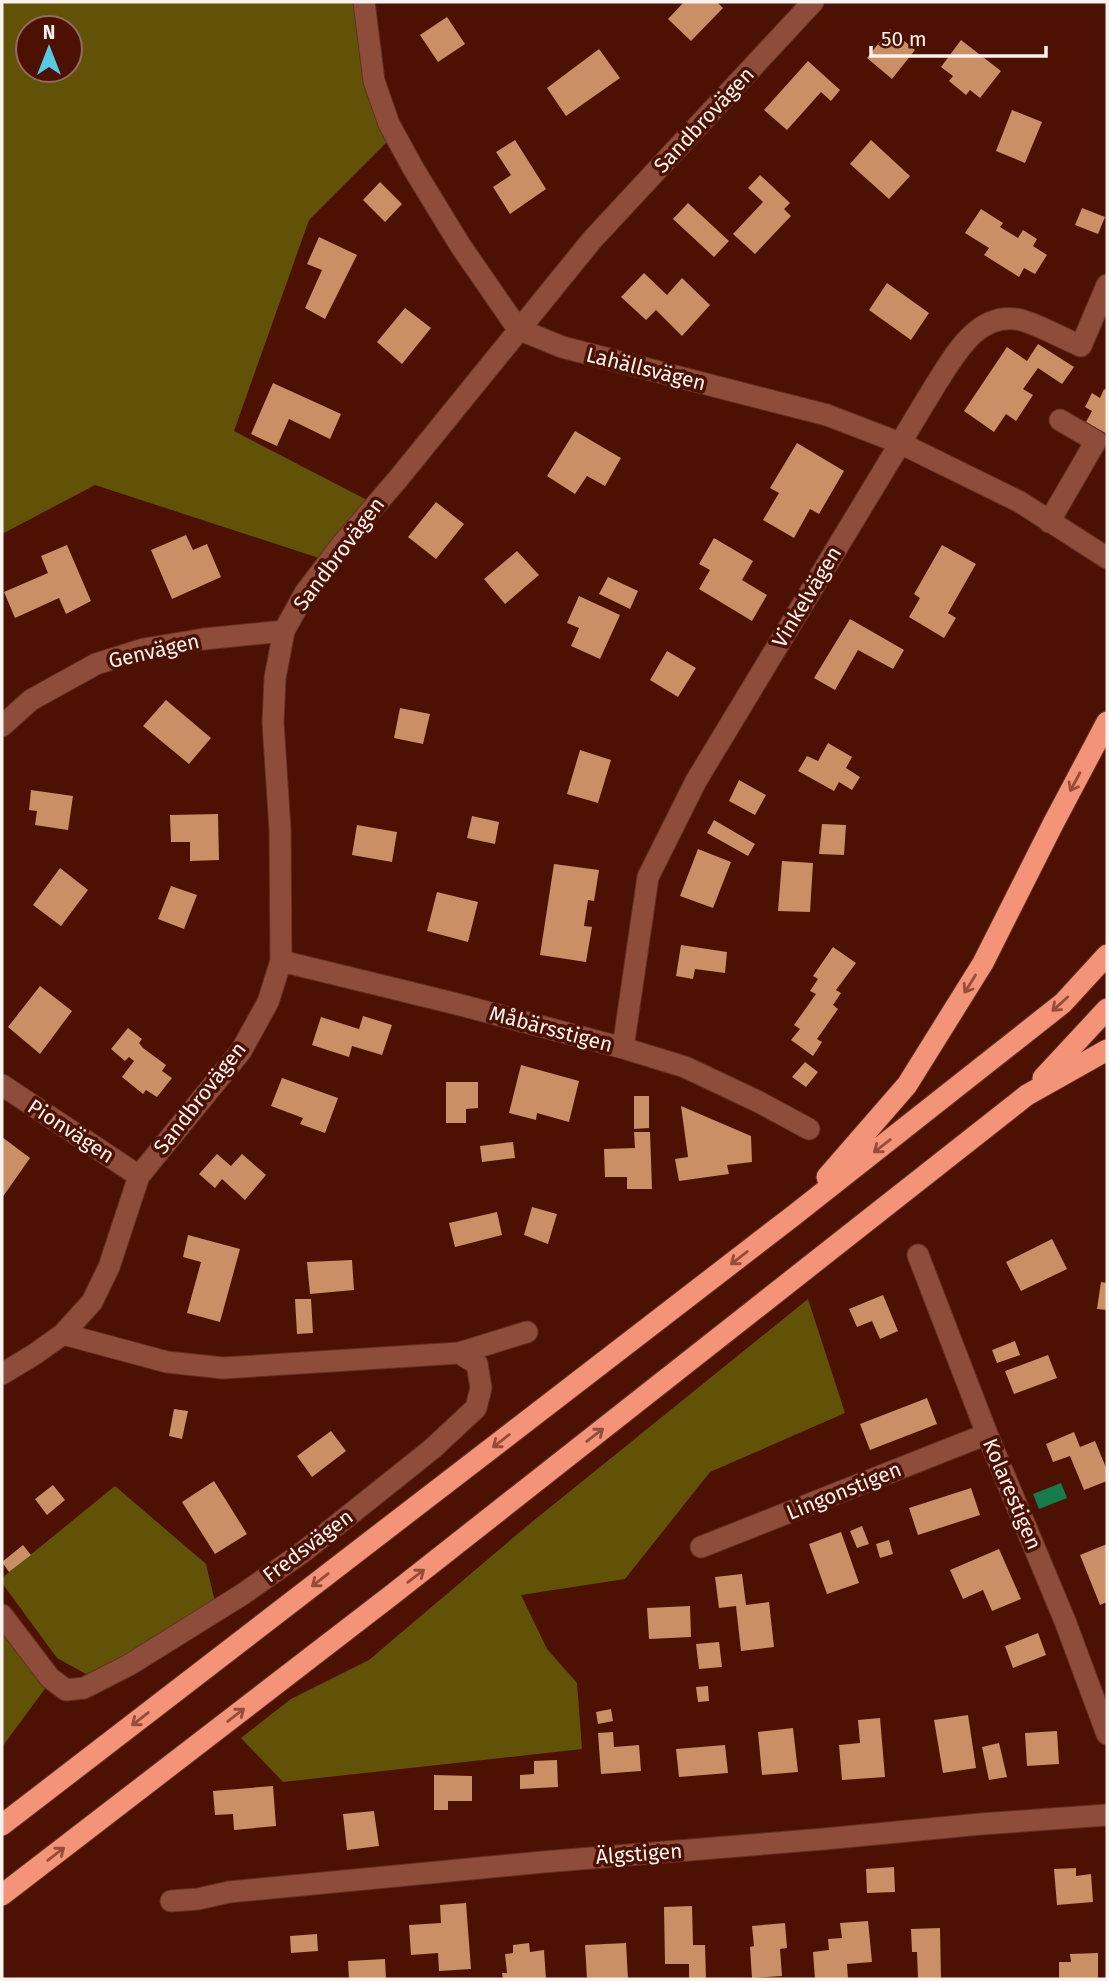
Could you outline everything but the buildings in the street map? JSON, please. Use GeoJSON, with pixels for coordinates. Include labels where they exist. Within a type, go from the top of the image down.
{"type":"FeatureCollection","features":[{"type":"Feature","properties":{"kind":"highway"},"geometry":{"type":"LineString","coordinates":[[793,1216],[907,1085],[983,962],[1107,722]]}},
{"type":"Feature","properties":{"kind":"highway"},"geometry":{"type":"LineString","coordinates":[[2,1825],[793,1216],[1063,1003],[1107,956]]}},
{"type":"Feature","properties":{"kind":"highway"},"geometry":{"type":"LineString","coordinates":[[2,1895],[404,1586],[1027,1095],[1107,1009]]}},
{"type":"Feature","properties":{"kind":"highway"},"geometry":{"type":"LineString","coordinates":[[1027,1095],[1107,1050]]}},
{"type":"Feature","properties":{"kind":"street"},"geometry":{"type":"LineString","coordinates":[[364,2],[374,82],[389,124],[460,245],[518,329]]}},
{"type":"Feature","properties":{"kind":"street","name":"Sandbrovägen"},"geometry":{"type":"LineString","coordinates":[[2,1374],[63,1334],[92,1302],[109,1267],[139,1176],[241,1051],[268,1002],[281,961],[280,829],[273,723],[275,678],[284,631],[305,593],[334,554],[592,240],[813,2]]}},
{"type":"Feature","properties":{"kind":"street","name":"Vinkelvägen"},"geometry":{"type":"LineString","coordinates":[[623,1048],[648,877],[695,781],[960,347],[979,327],[1003,318],[1021,320],[1081,346],[1107,285]]}},
{"type":"Feature","properties":{"kind":"street","name":"Lahällsvägen"},"geometry":{"type":"LineString","coordinates":[[518,329],[562,347],[827,415],[900,443],[1020,502],[1107,558]]}},
{"type":"Feature","properties":{"kind":"street"},"geometry":{"type":"LineString","coordinates":[[1049,522],[1096,440],[1060,420]]}},
{"type":"Feature","properties":{"kind":"street","name":"Genvägen"},"geometry":{"type":"LineString","coordinates":[[2,726],[31,700],[96,664],[144,649],[204,639],[284,631]]}},
{"type":"Feature","properties":{"kind":"street","name":"Måbärsstigen"},"geometry":{"type":"LineString","coordinates":[[281,961],[623,1048],[685,1067],[809,1129]]}},
{"type":"Feature","properties":{"kind":"street","name":"Pionvägen"},"geometry":{"type":"LineString","coordinates":[[2,1085],[139,1176]]}},
{"type":"Feature","properties":{"kind":"street","name":"Kolarestigen"},"geometry":{"type":"LineString","coordinates":[[918,1255],[987,1434],[1065,1621],[1107,1734]]}},
{"type":"Feature","properties":{"kind":"street"},"geometry":{"type":"LineString","coordinates":[[63,1334],[167,1362],[223,1368],[458,1353],[527,1332]]}},
{"type":"Feature","properties":{"kind":"street","name":"Fredsvägen"},"geometry":{"type":"LineString","coordinates":[[2,1615],[50,1678],[66,1690],[84,1688],[130,1665],[243,1594],[303,1552],[432,1449],[476,1408],[481,1388],[477,1364],[458,1353]]}},
{"type":"Feature","properties":{"kind":"street","name":"Lingonstigen"},"geometry":{"type":"LineString","coordinates":[[701,1547],[987,1434]]}},
{"type":"Feature","properties":{"kind":"street","name":"Älgstigen"},"geometry":{"type":"LineString","coordinates":[[171,1901],[198,1899],[229,1892],[543,1861],[1107,1815]]}},
{"type":"Feature","properties":{"kind":"shaded area"},"geometry":{"type":"Polygon","coordinates":[[[2,2],[356,2],[388,141],[309,220],[234,431],[367,500],[322,559],[95,485],[2,534],[2,2]]]}},
{"type":"Feature","properties":{"kind":"shaded area"},"geometry":{"type":"Polygon","coordinates":[[[808,1299],[845,1413],[710,1472],[625,1579],[521,1595],[547,1649],[577,1683],[582,1749],[283,1782],[241,1738],[291,1699],[369,1660],[527,1526],[808,1299]]]}},
{"type":"Feature","properties":{"kind":"shaded area"},"geometry":{"type":"Polygon","coordinates":[[[1061,1483],[1067,1498],[1039,1509],[1033,1494],[1061,1483]]]}},
{"type":"Feature","properties":{"kind":"shaded area"},"geometry":{"type":"Polygon","coordinates":[[[115,1486],[206,1564],[216,1606],[175,1634],[86,1674],[57,1658],[2,1583],[2,1578],[115,1486]]]}},
{"type":"Feature","properties":{"kind":"shaded area"},"geometry":{"type":"Polygon","coordinates":[[[2,1631],[47,1686],[2,1747],[2,1631]]]}}]}
